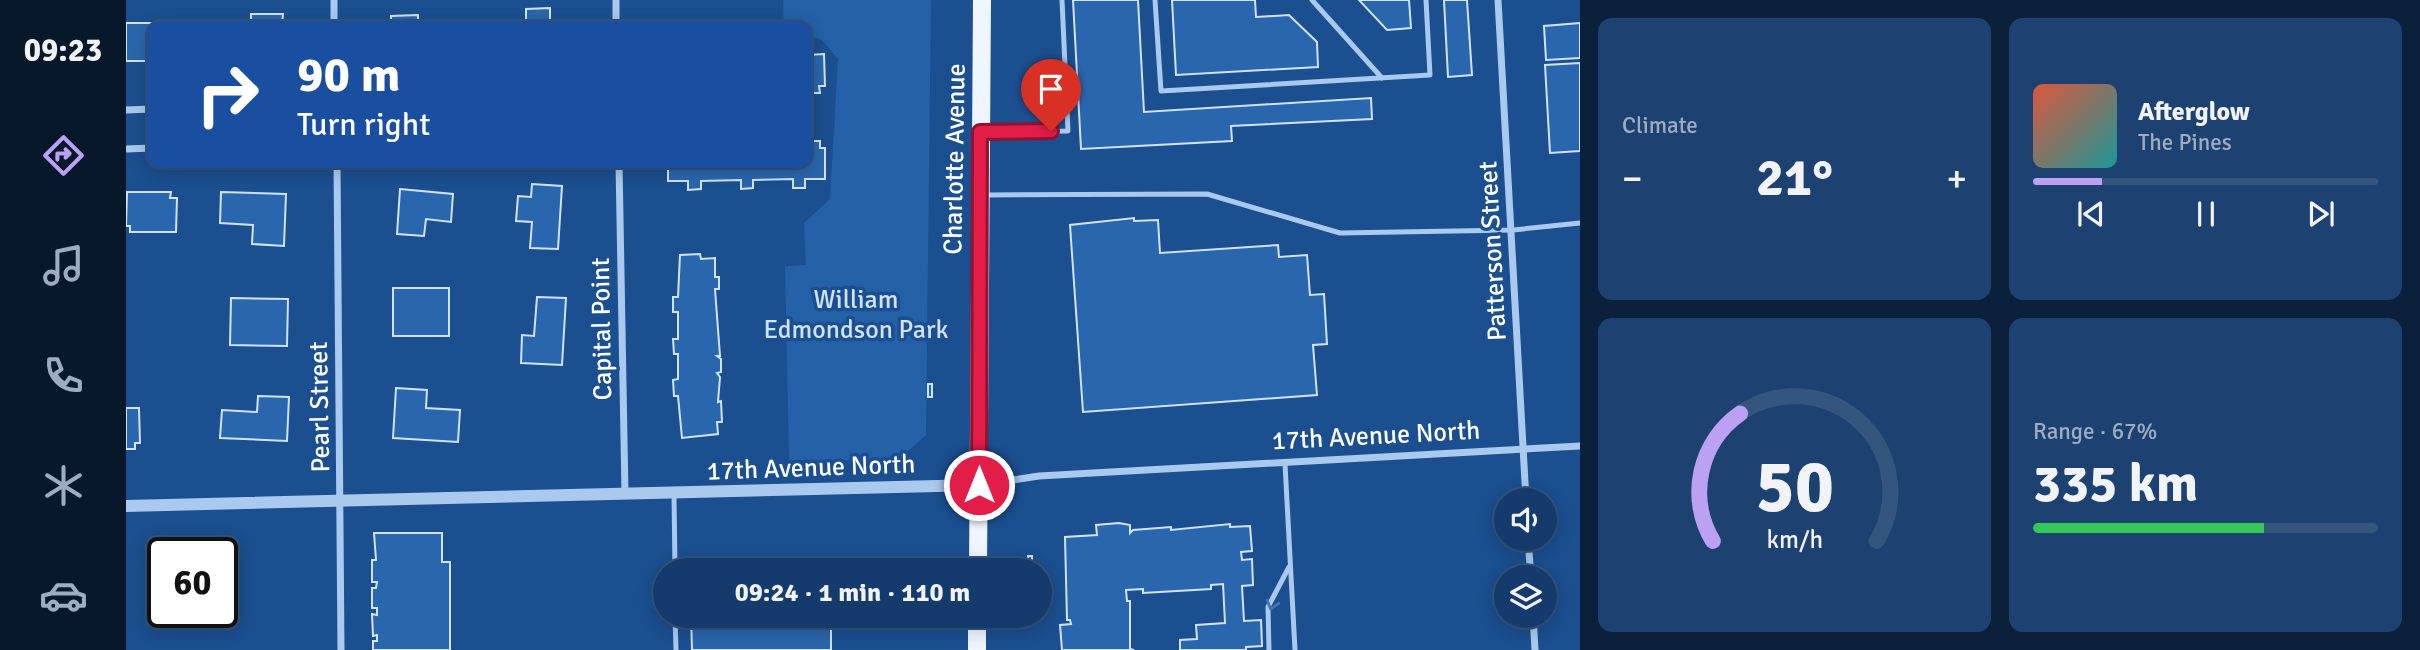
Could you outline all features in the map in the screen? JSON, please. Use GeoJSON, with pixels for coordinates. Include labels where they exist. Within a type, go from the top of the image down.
{"type":"FeatureCollection","features":[{"type":"Feature","properties":{"kind":"main road","name":"Charlotte Avenue"},"geometry":{"type":"LineString","coordinates":[[978,558],[982,0]]}},
{"type":"Feature","properties":{"kind":"main road"},"geometry":{"type":"LineString","coordinates":[[977,628],[977,650]]}},
{"type":"Feature","properties":{"kind":"street"},"geometry":{"type":"LineString","coordinates":[[334,0],[334,21]]}},
{"type":"Feature","properties":{"kind":"street"},"geometry":{"type":"LineString","coordinates":[[616,0],[616,21]]}},
{"type":"Feature","properties":{"kind":"street","name":"Patterson Street"},"geometry":{"type":"LineString","coordinates":[[1498,0],[1513,230],[1525,488]]}},
{"type":"Feature","properties":{"kind":"street"},"geometry":{"type":"LineString","coordinates":[[126,110],[147,109]]}},
{"type":"Feature","properties":{"kind":"street"},"geometry":{"type":"LineString","coordinates":[[126,149],[147,148]]}},
{"type":"Feature","properties":{"kind":"street","name":"Pearl Street"},"geometry":{"type":"LineString","coordinates":[[337,168],[341,650]]}},
{"type":"Feature","properties":{"kind":"street","name":"Capital Point"},"geometry":{"type":"LineString","coordinates":[[619,168],[625,495]]}},
{"type":"Feature","properties":{"kind":"street","name":"17th Avenue North"},"geometry":{"type":"LineString","coordinates":[[126,506],[979,485],[1039,476],[1580,446]]}},
{"type":"Feature","properties":{"kind":"street"},"geometry":{"type":"LineString","coordinates":[[1534,628],[1535,650]]}},
{"type":"Feature","properties":{"kind":"lane"},"geometry":{"type":"LineString","coordinates":[[980,132],[1068,131],[1062,0]]}},
{"type":"Feature","properties":{"kind":"lane"},"geometry":{"type":"LineString","coordinates":[[1155,0],[1161,91],[1430,75],[1426,0]]}},
{"type":"Feature","properties":{"kind":"lane"},"geometry":{"type":"LineString","coordinates":[[1312,0],[1382,78]]}},
{"type":"Feature","properties":{"kind":"lane"},"geometry":{"type":"LineString","coordinates":[[979,195],[1207,194],[1340,233],[1513,230],[1580,223]]}},
{"type":"Feature","properties":{"kind":"lane"},"geometry":{"type":"LineString","coordinates":[[1285,464],[1295,650]]}},
{"type":"Feature","properties":{"kind":"lane"},"geometry":{"type":"LineString","coordinates":[[674,494],[675,558]]}},
{"type":"Feature","properties":{"kind":"lane"},"geometry":{"type":"LineString","coordinates":[[1269,650],[1268,607],[1290,564]]}},
{"type":"Feature","properties":{"kind":"lane"},"geometry":{"type":"LineString","coordinates":[[675,628],[676,650]]}},
{"type":"Feature","properties":{"kind":"green space","name":"William Edmondson Park"},"geometry":{"type":"Polygon","coordinates":[[[783,0],[931,0],[926,435],[898,460],[789,460],[785,266],[806,265],[804,223],[830,199],[838,59],[822,40],[812,37],[812,21],[784,21],[783,0]]]}},
{"type":"Feature","properties":{"kind":"building"},"geometry":{"type":"Polygon","coordinates":[[[1073,0],[1138,0],[1144,112],[1371,98],[1372,119],[1231,126],[1232,141],[1081,149],[1073,0]]]}},
{"type":"Feature","properties":{"kind":"building"},"geometry":{"type":"Polygon","coordinates":[[[1172,0],[1255,0],[1256,17],[1289,15],[1317,42],[1318,67],[1176,75],[1172,0]]]}},
{"type":"Feature","properties":{"kind":"building"},"geometry":{"type":"Polygon","coordinates":[[[1359,0],[1409,0],[1411,28],[1387,30],[1359,0]]]}},
{"type":"Feature","properties":{"kind":"building"},"geometry":{"type":"Polygon","coordinates":[[[1444,0],[1467,0],[1472,75],[1448,77],[1444,0]]]}},
{"type":"Feature","properties":{"kind":"building"},"geometry":{"type":"Polygon","coordinates":[[[550,8],[550,21],[526,21],[526,9],[550,8]]]}},
{"type":"Feature","properties":{"kind":"building"},"geometry":{"type":"Polygon","coordinates":[[[251,14],[283,14],[282,21],[251,21],[251,14]]]}},
{"type":"Feature","properties":{"kind":"building"},"geometry":{"type":"Polygon","coordinates":[[[418,15],[418,21],[391,21],[391,16],[418,15]]]}},
{"type":"Feature","properties":{"kind":"building"},"geometry":{"type":"Polygon","coordinates":[[[126,23],[147,23],[147,61],[126,61],[126,23]]]}},
{"type":"Feature","properties":{"kind":"building"},"geometry":{"type":"Polygon","coordinates":[[[1580,23],[1580,58],[1546,60],[1544,26],[1580,23]]]}},
{"type":"Feature","properties":{"kind":"building"},"geometry":{"type":"Polygon","coordinates":[[[824,54],[825,86],[819,86],[820,93],[812,93],[812,55],[824,54]]]}},
{"type":"Feature","properties":{"kind":"building"},"geometry":{"type":"Polygon","coordinates":[[[1580,63],[1580,151],[1550,153],[1545,65],[1580,63]]]}},
{"type":"Feature","properties":{"kind":"building"},"geometry":{"type":"Polygon","coordinates":[[[812,141],[820,141],[820,148],[825,148],[825,179],[805,179],[805,188],[793,188],[793,179],[753,180],[753,188],[741,189],[741,180],[701,181],[701,189],[688,190],[688,181],[668,181],[668,168],[812,168],[812,141]]]}},
{"type":"Feature","properties":{"kind":"building"},"geometry":{"type":"Polygon","coordinates":[[[532,184],[562,186],[558,249],[530,248],[532,222],[516,221],[518,196],[531,197],[532,184]]]}},
{"type":"Feature","properties":{"kind":"building"},"geometry":{"type":"Polygon","coordinates":[[[400,189],[453,194],[451,222],[426,219],[424,236],[397,234],[400,189]]]}},
{"type":"Feature","properties":{"kind":"building"},"geometry":{"type":"Polygon","coordinates":[[[127,192],[171,192],[170,198],[177,198],[176,232],[130,232],[130,226],[126,226],[127,192]]]}},
{"type":"Feature","properties":{"kind":"building"},"geometry":{"type":"Polygon","coordinates":[[[221,192],[286,194],[284,246],[252,244],[253,225],[220,223],[221,192]]]}},
{"type":"Feature","properties":{"kind":"building"},"geometry":{"type":"Polygon","coordinates":[[[1134,218],[1134,221],[1158,220],[1160,253],[1278,245],[1279,257],[1307,255],[1310,295],[1324,294],[1327,344],[1313,345],[1317,395],[1083,412],[1070,225],[1134,218]]]}},
{"type":"Feature","properties":{"kind":"building"},"geometry":{"type":"Polygon","coordinates":[[[700,254],[701,259],[715,258],[715,277],[719,277],[719,289],[715,289],[720,356],[717,356],[721,359],[721,372],[717,373],[720,377],[718,402],[721,401],[722,422],[717,422],[718,434],[682,438],[678,396],[674,396],[673,380],[678,379],[678,354],[674,354],[673,339],[678,339],[678,312],[673,312],[673,297],[678,297],[680,255],[700,254]]]}},
{"type":"Feature","properties":{"kind":"building"},"geometry":{"type":"Polygon","coordinates":[[[393,288],[449,288],[449,336],[393,336],[393,288]]]}},
{"type":"Feature","properties":{"kind":"building"},"geometry":{"type":"Polygon","coordinates":[[[537,297],[566,298],[562,365],[521,363],[522,335],[534,336],[537,297]]]}},
{"type":"Feature","properties":{"kind":"building"},"geometry":{"type":"Polygon","coordinates":[[[231,298],[288,299],[287,346],[230,345],[231,298]]]}},
{"type":"Feature","properties":{"kind":"building"},"geometry":{"type":"Polygon","coordinates":[[[928,384],[932,384],[932,397],[928,397],[928,384]]]}},
{"type":"Feature","properties":{"kind":"building"},"geometry":{"type":"Polygon","coordinates":[[[396,388],[427,390],[426,408],[460,410],[458,442],[393,438],[396,388]]]}},
{"type":"Feature","properties":{"kind":"building"},"geometry":{"type":"Polygon","coordinates":[[[258,396],[289,397],[287,441],[220,438],[222,410],[257,412],[258,396]]]}},
{"type":"Feature","properties":{"kind":"building"},"geometry":{"type":"Polygon","coordinates":[[[126,408],[139,408],[140,443],[135,443],[135,449],[126,449],[126,408]]]}},
{"type":"Feature","properties":{"kind":"building"},"geometry":{"type":"Polygon","coordinates":[[[1230,524],[1230,527],[1250,526],[1252,551],[1241,552],[1242,560],[1252,559],[1253,585],[1242,586],[1244,621],[1261,620],[1262,646],[1246,647],[1246,650],[1180,650],[1180,640],[1197,639],[1196,625],[1225,623],[1223,584],[1211,585],[1211,589],[1143,593],[1143,589],[1126,590],[1127,601],[1130,601],[1130,649],[1134,650],[1062,650],[1060,625],[1071,624],[1070,620],[1067,620],[1065,537],[1097,535],[1096,525],[1130,525],[1130,533],[1133,530],[1171,527],[1171,530],[1230,524]]]}},
{"type":"Feature","properties":{"kind":"building"},"geometry":{"type":"Polygon","coordinates":[[[374,533],[442,533],[442,562],[450,562],[450,650],[373,650],[373,641],[377,641],[377,635],[373,636],[372,614],[377,615],[377,608],[372,608],[372,588],[376,588],[377,582],[372,582],[372,560],[376,560],[374,533]]]}},
{"type":"Feature","properties":{"kind":"building"},"geometry":{"type":"Polygon","coordinates":[[[691,628],[831,628],[831,650],[692,650],[691,628]]]}},
{"type":"Feature","properties":{"kind":"route"},"geometry":{"type":"LineString","coordinates":[[979,485],[980,132],[1051,131]]}}]}
